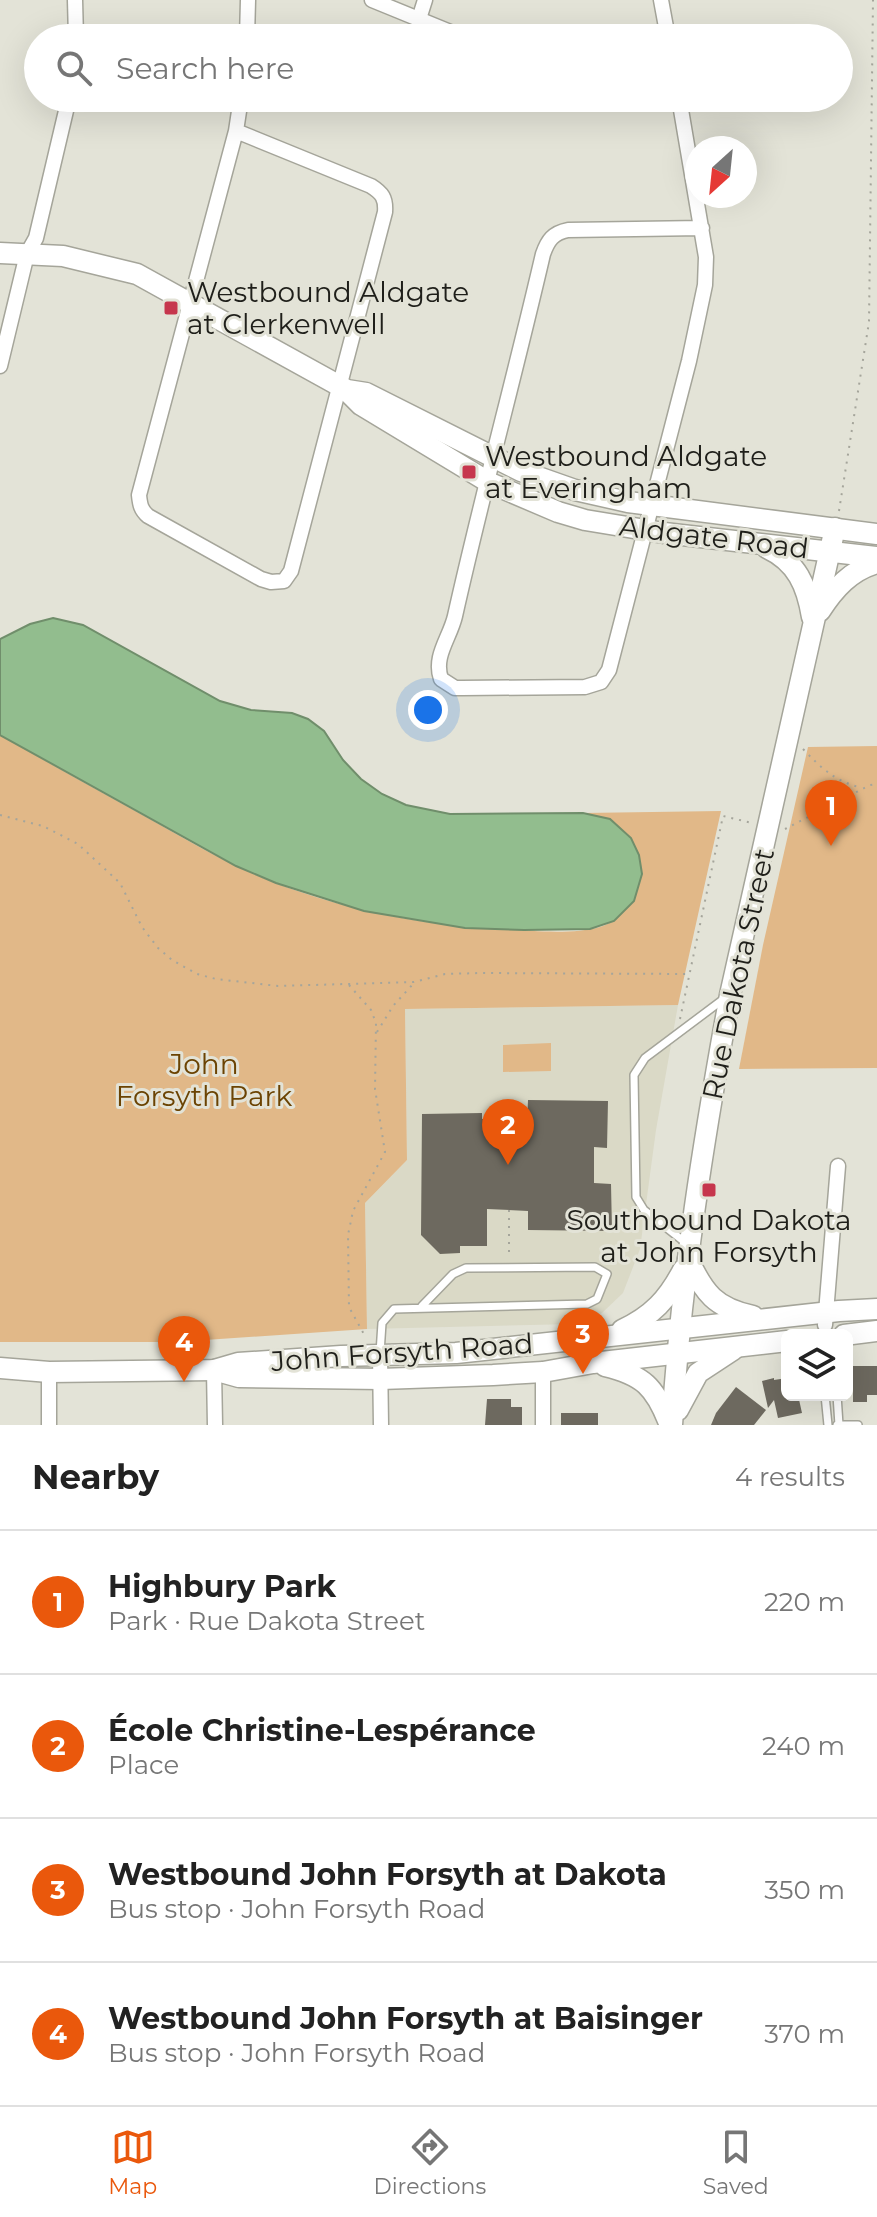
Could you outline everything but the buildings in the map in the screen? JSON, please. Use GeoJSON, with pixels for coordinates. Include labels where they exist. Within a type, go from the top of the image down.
{"type":"FeatureCollection","features":[{"type":"Feature","properties":{"kind":"street"},"geometry":{"type":"LineString","coordinates":[[75,0],[76,24]]}},
{"type":"Feature","properties":{"kind":"street"},"geometry":{"type":"LineString","coordinates":[[247,24],[248,0]]}},
{"type":"Feature","properties":{"kind":"street"},"geometry":{"type":"LineString","coordinates":[[372,0],[431,24]]}},
{"type":"Feature","properties":{"kind":"street"},"geometry":{"type":"LineString","coordinates":[[419,19],[425,0]]}},
{"type":"Feature","properties":{"kind":"street"},"geometry":{"type":"LineString","coordinates":[[661,0],[665,24]]}},
{"type":"Feature","properties":{"kind":"street"},"geometry":{"type":"LineString","coordinates":[[0,366],[27,254],[36,238],[66,112]]}},
{"type":"Feature","properties":{"kind":"street"},"geometry":{"type":"LineString","coordinates":[[236,131],[371,186],[386,201],[344,388],[291,571],[284,581],[278,582],[261,579],[148,516],[142,511],[139,495],[239,112]]}},
{"type":"Feature","properties":{"kind":"street"},"geometry":{"type":"LineString","coordinates":[[681,112],[702,228],[706,257],[702,310],[609,670],[601,682],[585,687],[455,688],[441,679],[438,660],[455,618],[543,254],[554,234],[568,230],[702,228]]}},
{"type":"Feature","properties":{"kind":"street","name":"Aldgate Road"},"geometry":{"type":"LineString","coordinates":[[1,251],[63,256],[137,274],[344,388],[366,393],[489,469],[521,471],[601,497],[648,518],[759,545],[877,560]]}},
{"type":"Feature","properties":{"kind":"street","name":"Aldgate Road"},"geometry":{"type":"LineString","coordinates":[[648,518],[835,528],[877,534]]}},
{"type":"Feature","properties":{"kind":"street","name":"Rue Dakota Street"},"geometry":{"type":"LineString","coordinates":[[671,1425],[689,1253],[730,995],[835,528]]}},
{"type":"Feature","properties":{"kind":"street"},"geometry":{"type":"LineString","coordinates":[[759,545],[779,553],[799,574],[809,599],[813,625]]}},
{"type":"Feature","properties":{"kind":"street"},"geometry":{"type":"LineString","coordinates":[[813,625],[833,592],[846,579],[877,560]]}},
{"type":"Feature","properties":{"kind":"street"},"geometry":{"type":"LineString","coordinates":[[825,1324],[838,1166]]}},
{"type":"Feature","properties":{"kind":"street"},"geometry":{"type":"LineString","coordinates":[[689,1253],[704,1290],[715,1301],[727,1309],[766,1319]]}},
{"type":"Feature","properties":{"kind":"street"},"geometry":{"type":"LineString","coordinates":[[611,1336],[657,1309],[671,1292],[689,1253]]}},
{"type":"Feature","properties":{"kind":"street","name":"John Forsyth Road"},"geometry":{"type":"LineString","coordinates":[[0,1368],[49,1372],[214,1370],[238,1363],[456,1353],[766,1319],[825,1324],[877,1309]]}},
{"type":"Feature","properties":{"kind":"street"},"geometry":{"type":"LineString","coordinates":[[853,1334],[877,1331]]}},
{"type":"Feature","properties":{"kind":"street","name":"John Forsyth Road"},"geometry":{"type":"LineString","coordinates":[[214,1370],[239,1377],[381,1379],[543,1372],[593,1363],[781,1342]]}},
{"type":"Feature","properties":{"kind":"street"},"geometry":{"type":"LineString","coordinates":[[671,1425],[684,1394],[698,1373],[739,1347]]}},
{"type":"Feature","properties":{"kind":"street"},"geometry":{"type":"LineString","coordinates":[[380,1355],[381,1425]]}},
{"type":"Feature","properties":{"kind":"street"},"geometry":{"type":"LineString","coordinates":[[593,1363],[626,1371],[640,1378],[651,1388],[671,1425]]}},
{"type":"Feature","properties":{"kind":"street"},"geometry":{"type":"LineString","coordinates":[[214,1370],[215,1425]]}},
{"type":"Feature","properties":{"kind":"street"},"geometry":{"type":"LineString","coordinates":[[49,1372],[49,1425]]}},
{"type":"Feature","properties":{"kind":"street","name":"John Forsyth Road"},"geometry":{"type":"LineString","coordinates":[[543,1372],[543,1425]]}},
{"type":"Feature","properties":{"kind":"lane"},"geometry":{"type":"LineString","coordinates":[[689,1253],[644,1210],[636,1197],[634,1075],[645,1058],[730,995]]}},
{"type":"Feature","properties":{"kind":"lane"},"geometry":{"type":"LineString","coordinates":[[380,1355],[381,1328],[387,1315],[398,1307],[587,1304],[597,1299],[607,1278],[605,1271],[595,1267],[461,1269],[422,1306]]}},
{"type":"Feature","properties":{"kind":"lane"},"geometry":{"type":"LineString","coordinates":[[826,1401],[828,1425]]}},
{"type":"Feature","properties":{"kind":"lane"},"geometry":{"type":"LineString","coordinates":[[837,1401],[837,1425],[858,1425]]}},
{"type":"Feature","properties":{"kind":"path"},"geometry":{"type":"LineString","coordinates":[[835,528],[869,322],[873,0]]}},
{"type":"Feature","properties":{"kind":"path"},"geometry":{"type":"LineString","coordinates":[[803,749],[827,775],[863,788]]}},
{"type":"Feature","properties":{"kind":"path"},"geometry":{"type":"LineString","coordinates":[[680,1019],[723,816],[768,827],[788,828],[863,788],[877,784]]}},
{"type":"Feature","properties":{"kind":"path"},"geometry":{"type":"LineString","coordinates":[[0,815],[43,826],[78,844],[120,883],[142,927],[158,948],[197,974],[260,986],[414,982],[445,974],[689,974]]}},
{"type":"Feature","properties":{"kind":"path"},"geometry":{"type":"LineString","coordinates":[[376,1034],[393,1006],[414,982]]}},
{"type":"Feature","properties":{"kind":"path"},"geometry":{"type":"LineString","coordinates":[[348,984],[371,1010],[376,1034],[375,1089],[385,1152],[353,1211],[348,1235],[350,1312],[365,1331],[365,1336]]}},
{"type":"Feature","properties":{"kind":"path"},"geometry":{"type":"LineString","coordinates":[[509,1210],[510,1268]]}},
{"type":"Feature","properties":{"kind":"shaded area"},"geometry":{"type":"Polygon","coordinates":[[[53,618],[83,625],[220,701],[251,710],[292,713],[308,719],[324,731],[343,760],[361,779],[382,794],[406,805],[450,814],[583,813],[610,819],[631,838],[639,855],[642,874],[634,901],[614,921],[590,929],[465,928],[364,911],[276,883],[236,866],[0,735],[0,639],[30,624],[53,618]]]}},
{"type":"Feature","properties":{"kind":"shaded area"},"geometry":{"type":"Polygon","coordinates":[[[678,1005],[656,1130],[640,1249],[623,1293],[602,1313],[574,1324],[367,1329],[365,1203],[407,1160],[405,1009],[678,1005]]]}},
{"type":"Feature","properties":{"kind":"green space","name":"John Forsyth Park"},"geometry":{"type":"Polygon","coordinates":[[[0,735],[196,845],[261,877],[305,894],[389,916],[474,927],[577,931],[605,925],[618,915],[641,875],[640,860],[630,840],[622,832],[603,819],[583,813],[721,811],[678,1005],[405,1009],[407,1160],[365,1203],[367,1329],[176,1342],[0,1342],[0,735]]]}},
{"type":"Feature","properties":{"kind":"green space"},"geometry":{"type":"Polygon","coordinates":[[[877,746],[877,1068],[739,1069],[763,945],[808,747],[877,746]]]}},
{"type":"Feature","properties":{"kind":"green space"},"geometry":{"type":"Polygon","coordinates":[[[551,1043],[551,1071],[503,1072],[503,1045],[551,1043]]]}},
{"type":"Feature","properties":{"kind":"place","name":"Westbound Aldgate at Clerkenwell"},"geometry":{"type":"Point","coordinates":[171,308]}},
{"type":"Feature","properties":{"kind":"place","name":"Westbound Aldgate at Everingham"},"geometry":{"type":"Point","coordinates":[469,472]}},
{"type":"Feature","properties":{"kind":"place","name":"Highbury Park"},"geometry":{"type":"Point","coordinates":[831,846]}},
{"type":"Feature","properties":{"kind":"place","name":"École Christine-Lespérance"},"geometry":{"type":"Point","coordinates":[508,1165]}},
{"type":"Feature","properties":{"kind":"place","name":"Southbound Dakota at John Forsyth"},"geometry":{"type":"Point","coordinates":[709,1190]}},
{"type":"Feature","properties":{"kind":"place","name":"Westbound John Forsyth at Dakota"},"geometry":{"type":"Point","coordinates":[583,1374]}},
{"type":"Feature","properties":{"kind":"place","name":"Westbound John Forsyth at Baisinger"},"geometry":{"type":"Point","coordinates":[184,1382]}}]}
